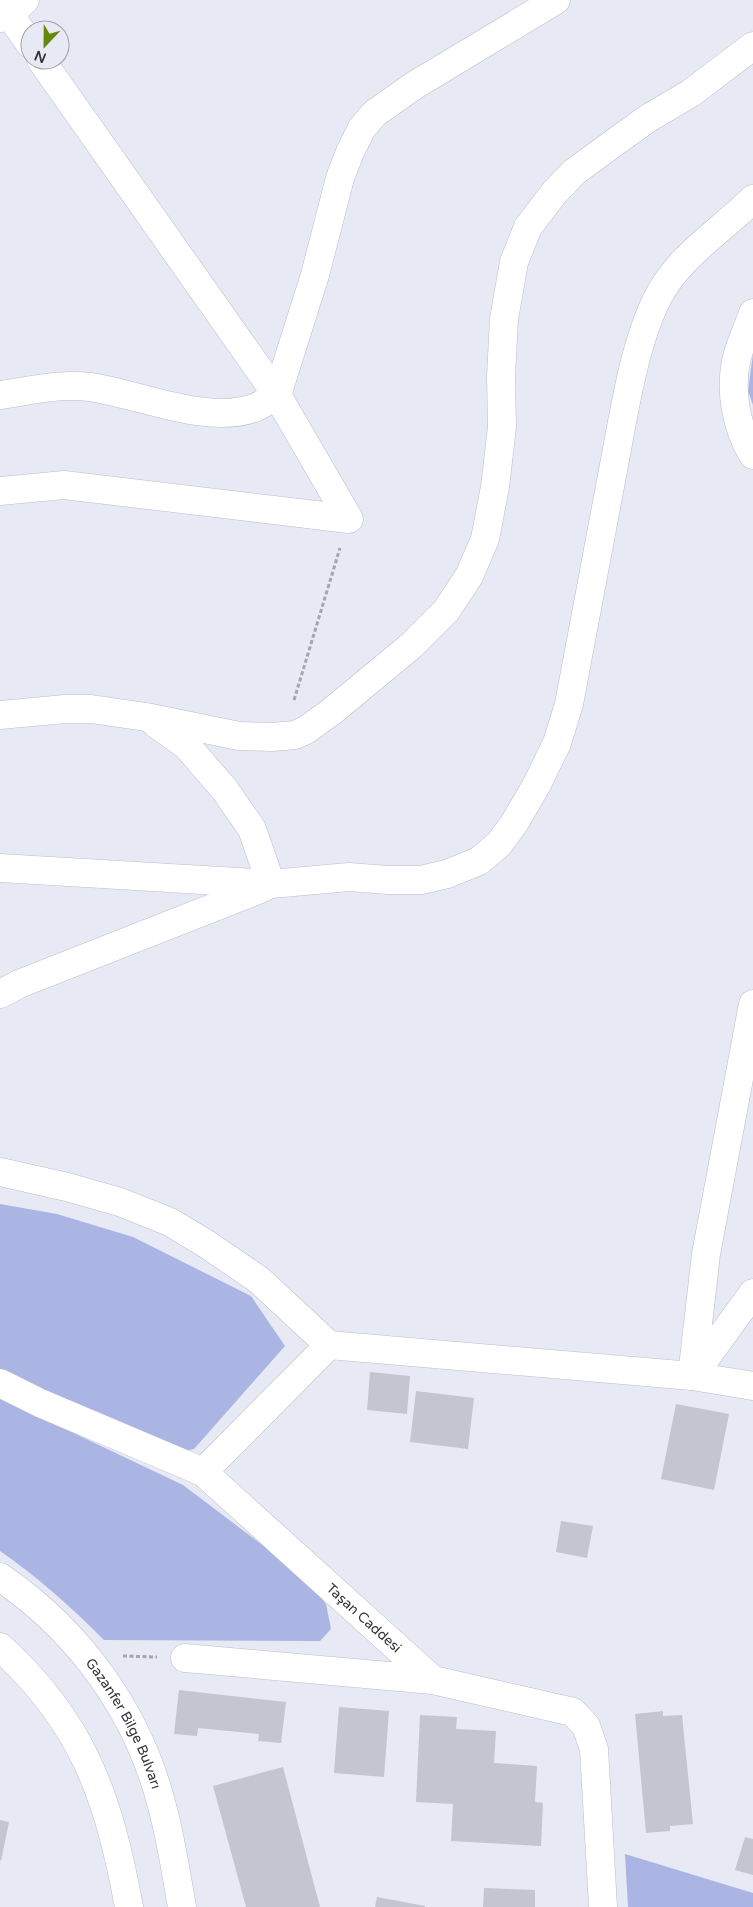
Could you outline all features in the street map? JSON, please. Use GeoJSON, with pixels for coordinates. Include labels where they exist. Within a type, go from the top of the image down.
{"type":"FeatureCollection","features":[{"type":"Feature","properties":{"kind":"street"},"geometry":{"type":"LineString","coordinates":[[0,395],[55,386],[90,387],[204,412],[232,412],[255,408],[277,395],[314,275],[340,178],[362,128],[375,113],[415,85],[556,0]]}},
{"type":"Feature","properties":{"kind":"street"},"geometry":{"type":"LineString","coordinates":[[9,8],[20,27]]}},
{"type":"Feature","properties":{"kind":"street"},"geometry":{"type":"LineString","coordinates":[[0,716],[64,709],[91,709],[146,716],[239,736],[283,736],[295,734],[306,730],[318,721],[412,645],[446,610],[469,576],[485,538],[495,487],[502,427],[501,376],[504,319],[514,262],[528,227],[554,193],[574,172],[647,118],[691,93],[753,46]]}},
{"type":"Feature","properties":{"kind":"street"},"geometry":{"type":"LineString","coordinates":[[48,70],[277,395],[349,519]]}},
{"type":"Feature","properties":{"kind":"street"},"geometry":{"type":"LineString","coordinates":[[0,868],[271,884],[348,877],[421,880],[447,874],[479,861],[498,844],[515,822],[536,786],[556,743],[569,704],[624,411],[646,327],[659,296],[679,267],[698,246],[753,199]]}},
{"type":"Feature","properties":{"kind":"street"},"geometry":{"type":"LineString","coordinates":[[753,313],[737,358],[734,381],[736,414],[746,443],[753,455]]}},
{"type":"Feature","properties":{"kind":"street"},"geometry":{"type":"LineString","coordinates":[[0,491],[64,484],[349,519]]}},
{"type":"Feature","properties":{"kind":"street"},"geometry":{"type":"LineString","coordinates":[[146,716],[186,746],[225,790],[252,829],[271,884]]}},
{"type":"Feature","properties":{"kind":"street"},"geometry":{"type":"LineString","coordinates":[[0,994],[19,984],[271,884]]}},
{"type":"Feature","properties":{"kind":"street"},"geometry":{"type":"LineString","coordinates":[[692,1376],[706,1254],[753,1004]]}},
{"type":"Feature","properties":{"kind":"street"},"geometry":{"type":"LineString","coordinates":[[0,1172],[111,1199],[170,1222],[259,1280],[329,1345],[692,1376],[753,1386]]}},
{"type":"Feature","properties":{"kind":"street"},"geometry":{"type":"LineString","coordinates":[[692,1376],[753,1292]]}},
{"type":"Feature","properties":{"kind":"street"},"geometry":{"type":"LineString","coordinates":[[203,1472],[329,1345]]}},
{"type":"Feature","properties":{"kind":"street","name":"Taşan Caddesi"},"geometry":{"type":"LineString","coordinates":[[0,1383],[40,1403],[203,1472],[433,1680],[573,1712],[586,1726],[594,1749],[603,1907]]}},
{"type":"Feature","properties":{"kind":"street","name":"Gazanfer Bilge Bulvarı"},"geometry":{"type":"LineString","coordinates":[[0,1577],[39,1607],[69,1637],[118,1698],[145,1752],[160,1797],[182,1907]]}},
{"type":"Feature","properties":{"kind":"street"},"geometry":{"type":"LineString","coordinates":[[0,1647],[43,1691],[62,1717],[80,1747],[107,1809],[129,1907]]}},
{"type":"Feature","properties":{"kind":"street"},"geometry":{"type":"LineString","coordinates":[[185,1658],[433,1680]]}},
{"type":"Feature","properties":{"kind":"path"},"geometry":{"type":"LineString","coordinates":[[283,736],[349,519]]}},
{"type":"Feature","properties":{"kind":"path"},"geometry":{"type":"LineString","coordinates":[[116,1655],[185,1658]]}},
{"type":"Feature","properties":{"kind":"shaded area"},"geometry":{"type":"Polygon","coordinates":[[[753,354],[753,405],[748,391],[753,354]]]}},
{"type":"Feature","properties":{"kind":"shaded area"},"geometry":{"type":"Polygon","coordinates":[[[0,1204],[57,1214],[133,1237],[251,1296],[285,1346],[194,1449],[184,1451],[0,1371],[0,1204]]]}},
{"type":"Feature","properties":{"kind":"shaded area"},"geometry":{"type":"Polygon","coordinates":[[[0,1398],[183,1485],[302,1575],[326,1604],[331,1629],[320,1641],[104,1640],[54,1593],[0,1551],[0,1398]]]}},
{"type":"Feature","properties":{"kind":"shaded area"},"geometry":{"type":"Polygon","coordinates":[[[625,1854],[753,1893],[753,1907],[628,1907],[625,1854]]]}},
{"type":"Feature","properties":{"kind":"building"},"geometry":{"type":"Polygon","coordinates":[[[370,1372],[410,1376],[407,1414],[367,1410],[370,1372]]]}},
{"type":"Feature","properties":{"kind":"building"},"geometry":{"type":"Polygon","coordinates":[[[416,1391],[474,1398],[468,1449],[410,1442],[416,1391]]]}},
{"type":"Feature","properties":{"kind":"building"},"geometry":{"type":"Polygon","coordinates":[[[676,1404],[729,1414],[714,1490],[661,1479],[676,1404]]]}},
{"type":"Feature","properties":{"kind":"building"},"geometry":{"type":"Polygon","coordinates":[[[561,1521],[593,1526],[587,1558],[556,1552],[561,1521]]]}},
{"type":"Feature","properties":{"kind":"building"},"geometry":{"type":"Polygon","coordinates":[[[179,1690],[286,1702],[281,1743],[258,1741],[259,1734],[198,1728],[197,1736],[174,1734],[179,1690]]]}},
{"type":"Feature","properties":{"kind":"building"},"geometry":{"type":"Polygon","coordinates":[[[339,1707],[389,1711],[384,1777],[334,1773],[339,1707]]]}},
{"type":"Feature","properties":{"kind":"building"},"geometry":{"type":"Polygon","coordinates":[[[663,1711],[663,1716],[682,1715],[693,1824],[670,1826],[670,1831],[646,1833],[635,1714],[663,1711]]]}},
{"type":"Feature","properties":{"kind":"building"},"geometry":{"type":"Polygon","coordinates":[[[420,1715],[457,1717],[456,1729],[496,1731],[494,1763],[537,1766],[535,1802],[543,1803],[541,1846],[451,1841],[453,1804],[416,1802],[420,1715]]]}},
{"type":"Feature","properties":{"kind":"building"},"geometry":{"type":"Polygon","coordinates":[[[283,1767],[320,1907],[246,1907],[213,1786],[283,1767]]]}},
{"type":"Feature","properties":{"kind":"building"},"geometry":{"type":"Polygon","coordinates":[[[0,1820],[9,1822],[1,1861],[0,1860],[0,1820]]]}},
{"type":"Feature","properties":{"kind":"building"},"geometry":{"type":"Polygon","coordinates":[[[745,1837],[753,1839],[753,1875],[735,1870],[745,1837]]]}},
{"type":"Feature","properties":{"kind":"building"},"geometry":{"type":"Polygon","coordinates":[[[484,1888],[535,1890],[535,1907],[483,1907],[484,1888]]]}},
{"type":"Feature","properties":{"kind":"building"},"geometry":{"type":"Polygon","coordinates":[[[377,1897],[425,1906],[425,1907],[375,1907],[377,1897]]]}}]}
